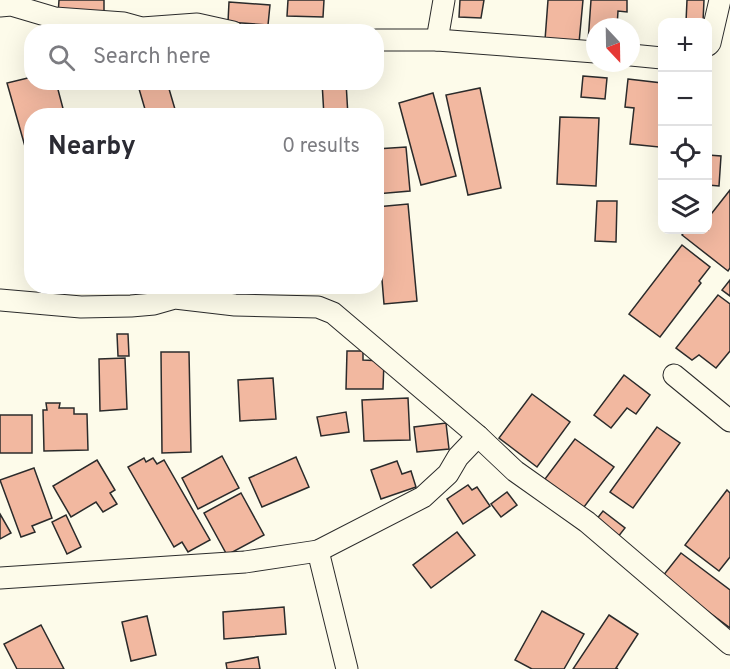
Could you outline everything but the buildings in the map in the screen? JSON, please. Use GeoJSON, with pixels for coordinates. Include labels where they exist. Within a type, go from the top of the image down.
{"type":"FeatureCollection","features":[{"type":"Feature","properties":{"kind":"street"},"geometry":{"type":"LineString","coordinates":[[437,40],[444,0]]}},
{"type":"Feature","properties":{"kind":"street"},"geometry":{"type":"LineString","coordinates":[[712,34],[720,0]]}},
{"type":"Feature","properties":{"kind":"street"},"geometry":{"type":"LineString","coordinates":[[0,6],[11,5],[56,18],[128,24]]}},
{"type":"Feature","properties":{"kind":"street"},"geometry":{"type":"LineString","coordinates":[[384,40],[437,40],[586,51]]}},
{"type":"Feature","properties":{"kind":"street"},"geometry":{"type":"LineString","coordinates":[[640,56],[658,58]]}},
{"type":"Feature","properties":{"kind":"street"},"geometry":{"type":"LineString","coordinates":[[0,300],[101,306],[154,304],[175,298],[235,305],[318,307],[333,313],[478,436],[515,471],[587,522],[730,644]]}},
{"type":"Feature","properties":{"kind":"street"},"geometry":{"type":"LineString","coordinates":[[674,375],[730,421]]}},
{"type":"Feature","properties":{"kind":"street"},"geometry":{"type":"LineString","coordinates":[[0,579],[245,562],[318,551],[423,497],[448,474],[458,458],[478,436]]}},
{"type":"Feature","properties":{"kind":"street"},"geometry":{"type":"LineString","coordinates":[[318,551],[347,669]]}}]}
